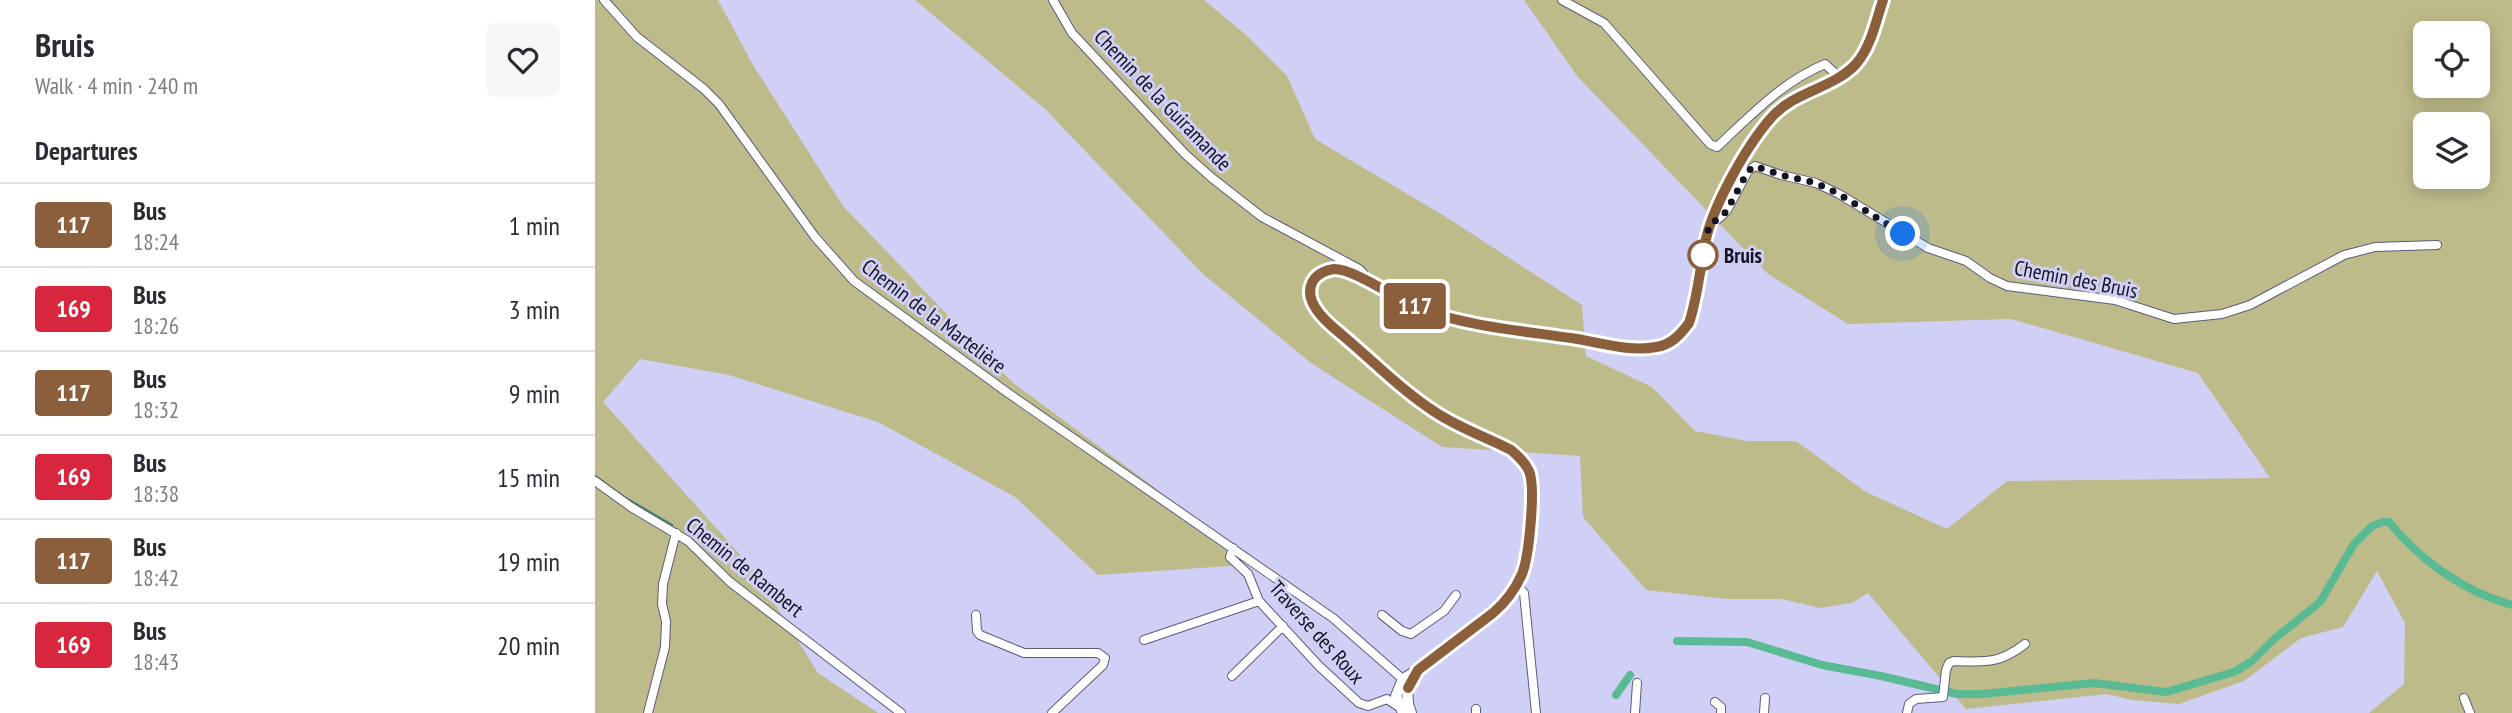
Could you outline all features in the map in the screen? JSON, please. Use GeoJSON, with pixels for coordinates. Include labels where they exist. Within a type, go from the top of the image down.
{"type":"FeatureCollection","features":[{"type":"Feature","properties":{"kind":"street","name":"Chemin de la Martelière"},"geometry":{"type":"LineString","coordinates":[[604,0],[637,37],[692,79],[719,104],[815,237],[854,281],[1008,393],[1333,618],[1405,683]]}},
{"type":"Feature","properties":{"kind":"street","name":"Chemin de la Guiramande"},"geometry":{"type":"LineString","coordinates":[[1053,0],[1072,33],[1185,154],[1262,217],[1359,269],[1363,272],[1363,279]]}},
{"type":"Feature","properties":{"kind":"street"},"geometry":{"type":"LineString","coordinates":[[1562,0],[1604,23],[1710,144],[1717,147],[1767,99],[1802,74],[1825,64],[1839,77]]}},
{"type":"Feature","properties":{"kind":"street"},"geometry":{"type":"LineString","coordinates":[[1401,710],[1397,691],[1418,670],[1493,613],[1517,585],[1524,570],[1532,484],[1522,459],[1511,450],[1433,411],[1329,325],[1313,305],[1310,294],[1317,276],[1335,269],[1346,271],[1398,299],[1457,319],[1623,346],[1656,347],[1669,343],[1681,335],[1689,323],[1709,226],[1736,172],[1772,117],[1799,96],[1839,77],[1857,63],[1866,48],[1883,0]]}},
{"type":"Feature","properties":{"kind":"street","name":"Chemin des Bruis"},"geometry":{"type":"LineString","coordinates":[[1709,226],[1726,212],[1748,171],[1755,166],[1816,183],[1929,248],[1966,261],[2007,286],[2115,300],[2174,319],[2222,314],[2250,305],[2344,255],[2375,247],[2437,245]]}},
{"type":"Feature","properties":{"kind":"street"},"geometry":{"type":"LineString","coordinates":[[1325,250],[1325,271]]}},
{"type":"Feature","properties":{"kind":"street","name":"Chemin de Rambert"},"geometry":{"type":"LineString","coordinates":[[595,481],[631,507],[688,541],[730,582],[901,713]]}},
{"type":"Feature","properties":{"kind":"street"},"geometry":{"type":"LineString","coordinates":[[648,713],[665,647],[663,584],[676,533]]}},
{"type":"Feature","properties":{"kind":"street","name":"Traverse des Roux"},"geometry":{"type":"LineString","coordinates":[[1232,550],[1230,558],[1248,574],[1259,601],[1319,666],[1359,703],[1368,706],[1387,699],[1401,710]]}},
{"type":"Feature","properties":{"kind":"street"},"geometry":{"type":"LineString","coordinates":[[1517,585],[1524,593],[1535,713]]}},
{"type":"Feature","properties":{"kind":"street"},"geometry":{"type":"LineString","coordinates":[[1382,615],[1402,631],[1411,634],[1444,611],[1456,595]]}},
{"type":"Feature","properties":{"kind":"street"},"geometry":{"type":"LineString","coordinates":[[1144,640],[1259,601]]}},
{"type":"Feature","properties":{"kind":"street"},"geometry":{"type":"LineString","coordinates":[[976,615],[977,631],[980,635],[1024,653],[1098,653],[1105,658],[1103,665],[1052,713]]}},
{"type":"Feature","properties":{"kind":"street"},"geometry":{"type":"LineString","coordinates":[[1233,676],[1283,625]]}},
{"type":"Feature","properties":{"kind":"street"},"geometry":{"type":"LineString","coordinates":[[1907,713],[1909,704],[1916,699],[1940,698],[1945,691],[1949,663],[2000,660],[2014,654],[2025,644]]}},
{"type":"Feature","properties":{"kind":"street"},"geometry":{"type":"LineString","coordinates":[[1405,683],[1411,713]]}},
{"type":"Feature","properties":{"kind":"street"},"geometry":{"type":"LineString","coordinates":[[1635,713],[1637,683]]}},
{"type":"Feature","properties":{"kind":"street"},"geometry":{"type":"LineString","coordinates":[[1763,713],[1765,698]]}},
{"type":"Feature","properties":{"kind":"street"},"geometry":{"type":"LineString","coordinates":[[2464,698],[2470,713]]}},
{"type":"Feature","properties":{"kind":"street"},"geometry":{"type":"LineString","coordinates":[[1715,702],[1721,707],[1721,713]]}},
{"type":"Feature","properties":{"kind":"shaded area"},"geometry":{"type":"Polygon","coordinates":[[[595,0],[718,0],[753,65],[843,206],[1012,382],[1154,487],[1244,565],[1098,575],[1015,497],[878,422],[729,375],[640,359],[603,402],[753,569],[818,673],[878,713],[595,713],[595,0]]]}},
{"type":"Feature","properties":{"kind":"shaded area"},"geometry":{"type":"Polygon","coordinates":[[[915,0],[1204,0],[1246,35],[1287,76],[1315,139],[1446,217],[1582,305],[1586,356],[1652,387],[1695,431],[1747,441],[1796,441],[1866,492],[1947,529],[2007,481],[2270,478],[2198,373],[2011,319],[1848,324],[1768,274],[1577,76],[1524,0],[2512,0],[2512,713],[2369,713],[2404,684],[2405,623],[2377,571],[2343,627],[2301,638],[2244,681],[2179,704],[2132,700],[2107,694],[1966,709],[1868,593],[1852,603],[1820,608],[1781,599],[1727,599],[1646,590],[1583,517],[1580,456],[1442,447],[1311,363],[1203,274],[1045,109],[915,0]]]}},
{"type":"Feature","properties":{"kind":"waterway"},"geometry":{"type":"LineString","coordinates":[[595,476],[624,497],[672,525]]}},
{"type":"Feature","properties":{"kind":"waterway"},"geometry":{"type":"LineString","coordinates":[[1677,641],[1747,642],[1822,665],[1957,694],[2094,683],[2166,692],[2234,672],[2252,661],[2320,602],[2354,544],[2372,526],[2383,522],[2389,522],[2429,562],[2444,573],[2477,592],[2512,605]]}},
{"type":"Feature","properties":{"kind":"waterway"},"geometry":{"type":"LineString","coordinates":[[1616,695],[1630,675]]}},
{"type":"Feature","properties":{"kind":"bus line","name":"117"},"geometry":{"type":"LineString","coordinates":[[1408,688],[1418,670],[1493,613],[1517,585],[1524,570],[1532,484],[1522,459],[1511,450],[1433,411],[1329,325],[1319,315],[1310,294],[1317,276],[1335,269],[1346,271],[1421,309],[1457,319],[1640,348],[1669,343],[1681,335],[1689,323],[1711,219],[1742,161],[1772,117],[1784,106],[1845,74],[1857,63],[1873,32],[1883,0]]}},
{"type":"Feature","properties":{"kind":"place","name":"Bruis"},"geometry":{"type":"Point","coordinates":[1703,255]}},
{"type":"Feature","properties":{"kind":"route"},"geometry":{"type":"LineString","coordinates":[[1703,255],[1709,226],[1726,212],[1748,171],[1755,166],[1816,183],[1839,194],[1903,234]]}}]}
